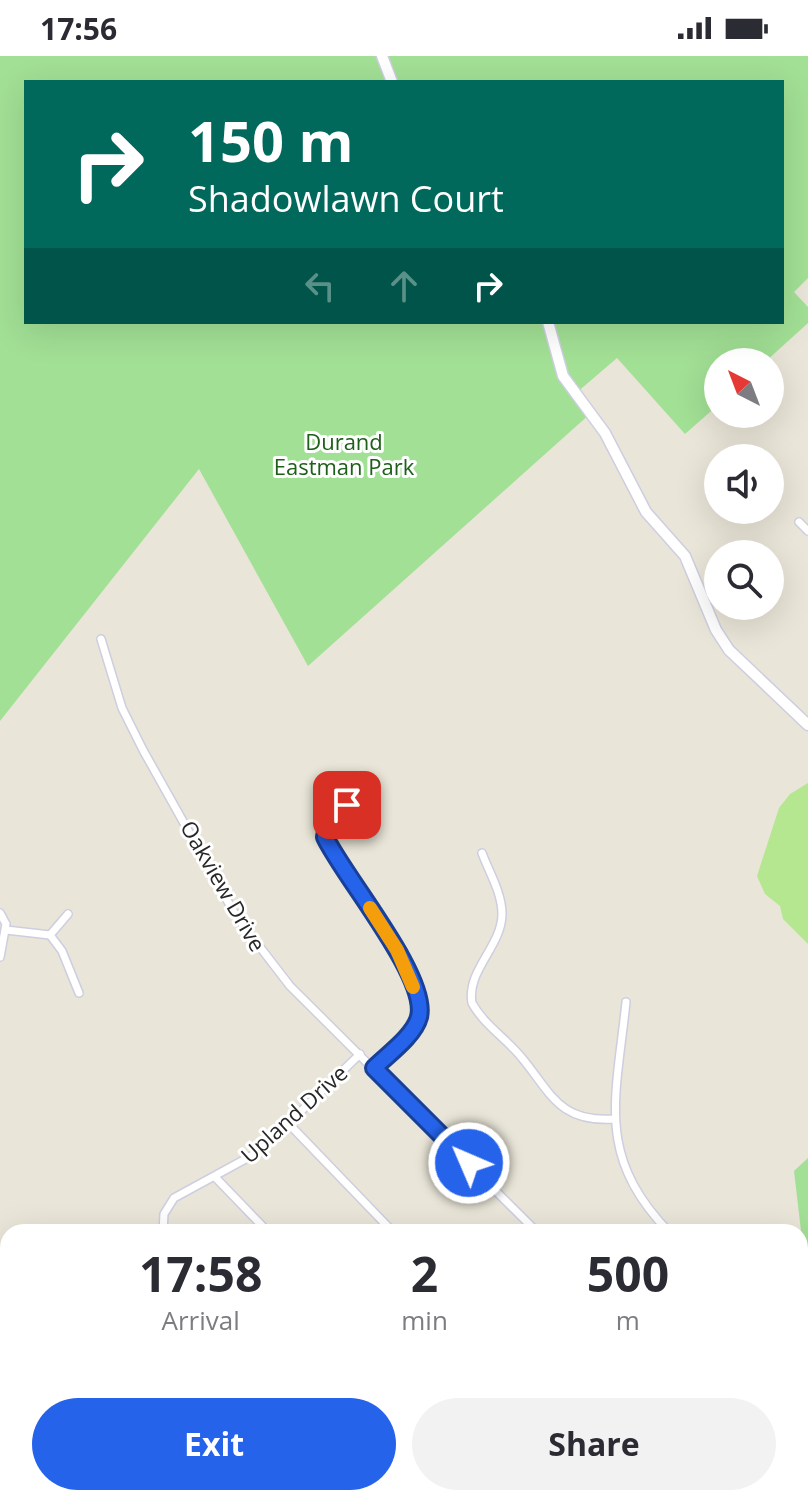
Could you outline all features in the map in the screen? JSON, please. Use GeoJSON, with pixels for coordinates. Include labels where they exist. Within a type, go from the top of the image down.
{"type":"FeatureCollection","features":[{"type":"Feature","properties":{"kind":"street"},"geometry":{"type":"LineString","coordinates":[[382,56],[391,80]]}},
{"type":"Feature","properties":{"kind":"street"},"geometry":{"type":"LineString","coordinates":[[549,324],[563,376],[605,433],[646,512],[685,556],[716,630],[729,650],[808,725]]}},
{"type":"Feature","properties":{"kind":"street"},"geometry":{"type":"LineString","coordinates":[[799,522],[808,531]]}},
{"type":"Feature","properties":{"kind":"street","name":"Oakview Drive"},"geometry":{"type":"LineString","coordinates":[[101,639],[127,719],[236,916],[290,986],[529,1224]]}},
{"type":"Feature","properties":{"kind":"street"},"geometry":{"type":"LineString","coordinates":[[347,805],[328,821],[325,837],[397,950],[420,1007],[416,1024],[374,1068]]}},
{"type":"Feature","properties":{"kind":"street"},"geometry":{"type":"LineString","coordinates":[[482,853],[502,915],[496,940],[473,982],[472,1003],[523,1059],[548,1095],[581,1115],[615,1119]]}},
{"type":"Feature","properties":{"kind":"street"},"geometry":{"type":"LineString","coordinates":[[0,913],[6,930],[0,957]]}},
{"type":"Feature","properties":{"kind":"street"},"geometry":{"type":"LineString","coordinates":[[50,935],[68,914]]}},
{"type":"Feature","properties":{"kind":"street"},"geometry":{"type":"LineString","coordinates":[[6,930],[50,935],[62,951],[79,993]]}},
{"type":"Feature","properties":{"kind":"street"},"geometry":{"type":"LineString","coordinates":[[626,1002],[615,1119],[619,1155],[626,1176],[643,1204],[662,1224]]}},
{"type":"Feature","properties":{"kind":"street","name":"Upland Drive"},"geometry":{"type":"LineString","coordinates":[[163,1224],[164,1214],[174,1198],[253,1156],[360,1054]]}},
{"type":"Feature","properties":{"kind":"street"},"geometry":{"type":"LineString","coordinates":[[289,1124],[385,1224]]}},
{"type":"Feature","properties":{"kind":"street"},"geometry":{"type":"LineString","coordinates":[[215,1177],[260,1224]]}},
{"type":"Feature","properties":{"kind":"green space","name":"Durand Eastman Park"},"geometry":{"type":"Polygon","coordinates":[[[0,56],[808,56],[808,278],[794,292],[808,307],[808,323],[780,348],[704,348],[704,417],[685,434],[617,358],[575,394],[591,413],[308,666],[199,469],[0,721],[0,56]]]}},
{"type":"Feature","properties":{"kind":"green space"},"geometry":{"type":"Polygon","coordinates":[[[808,783],[808,944],[783,919],[780,906],[765,894],[757,876],[779,808],[790,794],[808,783]]]}},
{"type":"Feature","properties":{"kind":"green space"},"geometry":{"type":"Polygon","coordinates":[[[808,1158],[808,1224],[800,1224],[794,1171],[808,1158]]]}},
{"type":"Feature","properties":{"kind":"slow traffic"},"geometry":{"type":"LineString","coordinates":[[370,908],[397,950],[413,987]]}},
{"type":"Feature","properties":{"kind":"route"},"geometry":{"type":"LineString","coordinates":[[347,805],[328,821],[325,837],[397,950],[420,1007],[416,1024],[374,1068],[469,1163]]}}]}
